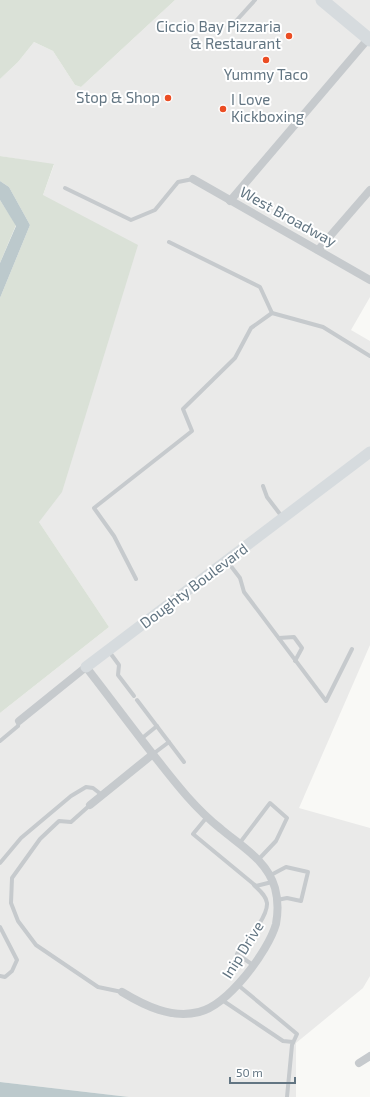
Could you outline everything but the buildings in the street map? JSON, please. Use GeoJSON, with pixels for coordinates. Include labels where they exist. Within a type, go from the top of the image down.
{"type":"FeatureCollection","features":[{"type":"Feature","properties":{"kind":"main road"},"geometry":{"type":"LineString","coordinates":[[322,0],[369,40]]}},
{"type":"Feature","properties":{"kind":"main road","name":"Doughty Boulevard"},"geometry":{"type":"LineString","coordinates":[[86,667],[370,452]]}},
{"type":"Feature","properties":{"kind":"street"},"geometry":{"type":"LineString","coordinates":[[230,201],[369,40]]}},
{"type":"Feature","properties":{"kind":"street","name":"West Broadway"},"geometry":{"type":"LineString","coordinates":[[193,179],[370,280]]}},
{"type":"Feature","properties":{"kind":"street"},"geometry":{"type":"LineString","coordinates":[[318,250],[370,190]]}},
{"type":"Feature","properties":{"kind":"street","name":"Doughty Boulevard"},"geometry":{"type":"LineString","coordinates":[[19,721],[86,667]]}},
{"type":"Feature","properties":{"kind":"street","name":"Inip Drive"},"geometry":{"type":"LineString","coordinates":[[86,667],[184,793],[207,817],[258,860],[271,879],[278,908],[274,930],[238,985],[231,994],[200,1012],[175,1014],[153,1008],[122,992]]}},
{"type":"Feature","properties":{"kind":"street"},"geometry":{"type":"LineString","coordinates":[[90,806],[153,754]]}},
{"type":"Feature","properties":{"kind":"street"},"geometry":{"type":"LineString","coordinates":[[359,1063],[370,1056]]}},
{"type":"Feature","properties":{"kind":"lane"},"geometry":{"type":"LineString","coordinates":[[236,21],[255,0]]}},
{"type":"Feature","properties":{"kind":"lane"},"geometry":{"type":"LineString","coordinates":[[65,188],[131,220],[155,210],[178,182],[193,179]]}},
{"type":"Feature","properties":{"kind":"lane"},"geometry":{"type":"LineString","coordinates":[[169,242],[260,287],[272,313],[323,327],[370,356]]}},
{"type":"Feature","properties":{"kind":"lane"},"geometry":{"type":"LineString","coordinates":[[136,579],[114,536],[94,508],[192,430],[183,409],[235,358],[251,328],[272,313]]}},
{"type":"Feature","properties":{"kind":"lane"},"geometry":{"type":"LineString","coordinates":[[263,486],[267,497],[283,518]]}},
{"type":"Feature","properties":{"kind":"lane"},"geometry":{"type":"LineString","coordinates":[[227,560],[240,578],[244,592],[326,701],[352,649]]}},
{"type":"Feature","properties":{"kind":"lane"},"geometry":{"type":"LineString","coordinates":[[279,638],[294,637],[302,648],[296,661]]}},
{"type":"Feature","properties":{"kind":"lane"},"geometry":{"type":"LineString","coordinates":[[108,650],[119,665],[118,675],[184,762]]}},
{"type":"Feature","properties":{"kind":"lane"},"geometry":{"type":"LineString","coordinates":[[0,741],[18,726],[19,721]]}},
{"type":"Feature","properties":{"kind":"lane"},"geometry":{"type":"LineString","coordinates":[[141,739],[157,726]]}},
{"type":"Feature","properties":{"kind":"lane"},"geometry":{"type":"LineString","coordinates":[[153,754],[169,742]]}},
{"type":"Feature","properties":{"kind":"lane"},"geometry":{"type":"LineString","coordinates":[[0,863],[21,838],[71,796],[86,787],[93,788],[102,795]]}},
{"type":"Feature","properties":{"kind":"lane"},"geometry":{"type":"LineString","coordinates":[[240,844],[270,803],[287,818],[276,841],[258,860]]}},
{"type":"Feature","properties":{"kind":"lane"},"geometry":{"type":"LineString","coordinates":[[90,806],[71,822],[59,822],[40,839],[12,878],[11,903],[18,921],[36,945],[98,987],[122,992]]}},
{"type":"Feature","properties":{"kind":"lane"},"geometry":{"type":"LineString","coordinates":[[207,817],[193,834],[265,896],[267,903],[265,913],[237,954],[253,964]]}},
{"type":"Feature","properties":{"kind":"lane"},"geometry":{"type":"LineString","coordinates":[[252,884],[256,886],[271,879],[286,867],[308,872],[301,901],[286,898],[276,900]]}},
{"type":"Feature","properties":{"kind":"lane"},"geometry":{"type":"LineString","coordinates":[[0,927],[18,960],[12,971],[5,977],[0,976]]}},
{"type":"Feature","properties":{"kind":"lane"},"geometry":{"type":"LineString","coordinates":[[238,985],[297,1034],[293,1042],[287,1097]]}},
{"type":"Feature","properties":{"kind":"lane"},"geometry":{"type":"LineString","coordinates":[[222,1000],[283,1041],[293,1042]]}},
{"type":"Feature","properties":{"kind":"shaded area"},"geometry":{"type":"Polygon","coordinates":[[[0,0],[175,0],[81,87],[75,85],[53,51],[34,42],[18,62],[0,79],[0,0]]]}},
{"type":"Feature","properties":{"kind":"shaded area"},"geometry":{"type":"Polygon","coordinates":[[[175,0],[370,0],[370,297],[351,330],[370,341],[370,645],[299,808],[370,828],[370,976],[363,988],[296,1043],[296,1097],[129,1097],[0,1082],[0,713],[109,627],[39,522],[43,195],[54,165],[0,156],[0,79],[18,62],[34,42],[53,51],[75,85],[81,87],[175,0]]]}},
{"type":"Feature","properties":{"kind":"shaded area"},"geometry":{"type":"Polygon","coordinates":[[[0,156],[54,164],[43,195],[138,245],[62,492],[39,522],[109,627],[0,713],[0,298],[30,225],[9,187],[0,181],[0,156]]]}},
{"type":"Feature","properties":{"kind":"shaded area"},"geometry":{"type":"Polygon","coordinates":[[[0,181],[9,187],[30,225],[0,298],[0,263],[16,226],[0,200],[0,181]]]}},
{"type":"Feature","properties":{"kind":"shaded area"},"geometry":{"type":"Polygon","coordinates":[[[0,200],[16,225],[0,263],[0,200]]]}},
{"type":"Feature","properties":{"kind":"shaded area"},"geometry":{"type":"Polygon","coordinates":[[[0,1082],[129,1097],[0,1097],[0,1082]]]}},
{"type":"Feature","properties":{"kind":"place","name":"Ciccio Bay Pizzaria & Restaurant"},"geometry":{"type":"Point","coordinates":[289,36]}},
{"type":"Feature","properties":{"kind":"place","name":"Yummy Taco"},"geometry":{"type":"Point","coordinates":[266,60]}},
{"type":"Feature","properties":{"kind":"place","name":"Stop & Shop"},"geometry":{"type":"Point","coordinates":[168,98]}},
{"type":"Feature","properties":{"kind":"place","name":"I Love Kickboxing"},"geometry":{"type":"Point","coordinates":[223,109]}}]}
